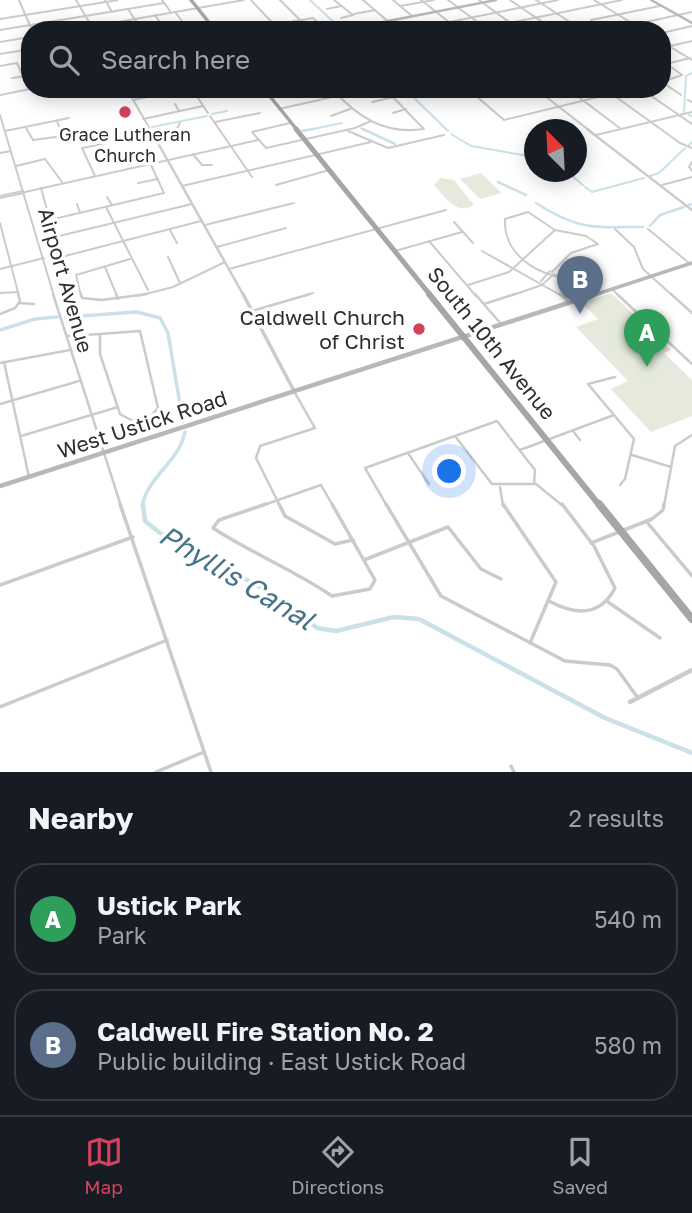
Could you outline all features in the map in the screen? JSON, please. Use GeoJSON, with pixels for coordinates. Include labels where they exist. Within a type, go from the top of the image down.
{"type":"FeatureCollection","features":[{"type":"Feature","properties":{"kind":"main road"},"geometry":{"type":"LineString","coordinates":[[191,0],[209,21]]}},
{"type":"Feature","properties":{"kind":"main road"},"geometry":{"type":"LineString","coordinates":[[387,21],[496,0]]}},
{"type":"Feature","properties":{"kind":"main road"},"geometry":{"type":"LineString","coordinates":[[651,0],[692,24]]}},
{"type":"Feature","properties":{"kind":"main road","name":"South 10th Avenue"},"geometry":{"type":"LineString","coordinates":[[271,98],[692,619]]}},
{"type":"Feature","properties":{"kind":"main road","name":"West Ustick Road"},"geometry":{"type":"LineString","coordinates":[[0,486],[692,264]]}},
{"type":"Feature","properties":{"kind":"street"},"geometry":{"type":"LineString","coordinates":[[19,0],[28,21]]}},
{"type":"Feature","properties":{"kind":"street"},"geometry":{"type":"LineString","coordinates":[[76,0],[88,21]]}},
{"type":"Feature","properties":{"kind":"street"},"geometry":{"type":"LineString","coordinates":[[0,19],[118,0]]}},
{"type":"Feature","properties":{"kind":"street"},"geometry":{"type":"LineString","coordinates":[[221,0],[224,4]]}},
{"type":"Feature","properties":{"kind":"street"},"geometry":{"type":"LineString","coordinates":[[126,21],[244,0]]}},
{"type":"Feature","properties":{"kind":"street"},"geometry":{"type":"LineString","coordinates":[[251,0],[270,21]]}},
{"type":"Feature","properties":{"kind":"street"},"geometry":{"type":"LineString","coordinates":[[280,0],[300,20]]}},
{"type":"Feature","properties":{"kind":"street"},"geometry":{"type":"LineString","coordinates":[[334,0],[353,15]]}},
{"type":"Feature","properties":{"kind":"street"},"geometry":{"type":"LineString","coordinates":[[363,0],[387,21]]}},
{"type":"Feature","properties":{"kind":"street"},"geometry":{"type":"LineString","coordinates":[[393,0],[412,16]]}},
{"type":"Feature","properties":{"kind":"street"},"geometry":{"type":"LineString","coordinates":[[400,6],[434,0]]}},
{"type":"Feature","properties":{"kind":"street"},"geometry":{"type":"LineString","coordinates":[[448,0],[476,21]]}},
{"type":"Feature","properties":{"kind":"street"},"geometry":{"type":"LineString","coordinates":[[510,0],[542,21]]}},
{"type":"Feature","properties":{"kind":"street"},"geometry":{"type":"LineString","coordinates":[[536,0],[568,21]]}},
{"type":"Feature","properties":{"kind":"street"},"geometry":{"type":"LineString","coordinates":[[453,21],[558,0]]}},
{"type":"Feature","properties":{"kind":"street"},"geometry":{"type":"LineString","coordinates":[[594,0],[628,21]]}},
{"type":"Feature","properties":{"kind":"street"},"geometry":{"type":"LineString","coordinates":[[519,21],[622,0]]}},
{"type":"Feature","properties":{"kind":"street"},"geometry":{"type":"LineString","coordinates":[[105,1],[112,12]]}},
{"type":"Feature","properties":{"kind":"street"},"geometry":{"type":"LineString","coordinates":[[54,21],[163,1],[182,21]]}},
{"type":"Feature","properties":{"kind":"street"},"geometry":{"type":"LineString","coordinates":[[422,1],[448,21]]}},
{"type":"Feature","properties":{"kind":"street"},"geometry":{"type":"LineString","coordinates":[[481,1],[507,21]]}},
{"type":"Feature","properties":{"kind":"street"},"geometry":{"type":"LineString","coordinates":[[592,20],[661,5]]}},
{"type":"Feature","properties":{"kind":"street"},"geometry":{"type":"LineString","coordinates":[[327,9],[341,6]]}},
{"type":"Feature","properties":{"kind":"street"},"geometry":{"type":"LineString","coordinates":[[128,9],[135,19]]}},
{"type":"Feature","properties":{"kind":"street"},"geometry":{"type":"LineString","coordinates":[[341,18],[375,10]]}},
{"type":"Feature","properties":{"kind":"street"},"geometry":{"type":"LineString","coordinates":[[649,21],[692,12]]}},
{"type":"Feature","properties":{"kind":"street"},"geometry":{"type":"LineString","coordinates":[[155,15],[159,21]]}},
{"type":"Feature","properties":{"kind":"street"},"geometry":{"type":"LineString","coordinates":[[294,21],[313,18],[316,21]]}},
{"type":"Feature","properties":{"kind":"street"},"geometry":{"type":"LineString","coordinates":[[671,30],[692,24]]}},
{"type":"Feature","properties":{"kind":"street"},"geometry":{"type":"LineString","coordinates":[[0,30],[21,26]]}},
{"type":"Feature","properties":{"kind":"street"},"geometry":{"type":"LineString","coordinates":[[0,42],[21,38]]}},
{"type":"Feature","properties":{"kind":"street"},"geometry":{"type":"LineString","coordinates":[[671,46],[692,41]]}},
{"type":"Feature","properties":{"kind":"street"},"geometry":{"type":"LineString","coordinates":[[671,47],[691,59]]}},
{"type":"Feature","properties":{"kind":"street"},"geometry":{"type":"LineString","coordinates":[[0,54],[21,51]]}},
{"type":"Feature","properties":{"kind":"street"},"geometry":{"type":"LineString","coordinates":[[671,63],[691,59]]}},
{"type":"Feature","properties":{"kind":"street"},"geometry":{"type":"LineString","coordinates":[[0,66],[18,63],[21,68]]}},
{"type":"Feature","properties":{"kind":"street"},"geometry":{"type":"LineString","coordinates":[[671,67],[681,73],[680,77],[671,80]]}},
{"type":"Feature","properties":{"kind":"street"},"geometry":{"type":"LineString","coordinates":[[12,78],[21,77]]}},
{"type":"Feature","properties":{"kind":"street"},"geometry":{"type":"LineString","coordinates":[[671,88],[681,95]]}},
{"type":"Feature","properties":{"kind":"street"},"geometry":{"type":"LineString","coordinates":[[0,94],[21,90]]}},
{"type":"Feature","properties":{"kind":"street"},"geometry":{"type":"LineString","coordinates":[[143,98],[133,100],[253,311],[315,428],[260,446],[256,458],[276,500],[289,519],[335,544],[353,540]]}},
{"type":"Feature","properties":{"kind":"street"},"geometry":{"type":"LineString","coordinates":[[198,98],[252,177]]}},
{"type":"Feature","properties":{"kind":"street"},"geometry":{"type":"LineString","coordinates":[[279,108],[328,98]]}},
{"type":"Feature","properties":{"kind":"street"},"geometry":{"type":"LineString","coordinates":[[340,98],[350,109],[399,133],[424,127],[395,98]]}},
{"type":"Feature","properties":{"kind":"street"},"geometry":{"type":"LineString","coordinates":[[372,102],[390,98]]}},
{"type":"Feature","properties":{"kind":"street"},"geometry":{"type":"LineString","coordinates":[[478,98],[504,120],[595,98]]}},
{"type":"Feature","properties":{"kind":"street"},"geometry":{"type":"LineString","coordinates":[[548,98],[692,210]]}},
{"type":"Feature","properties":{"kind":"street"},"geometry":{"type":"LineString","coordinates":[[579,98],[621,129]]}},
{"type":"Feature","properties":{"kind":"street"},"geometry":{"type":"LineString","coordinates":[[618,98],[692,148]]}},
{"type":"Feature","properties":{"kind":"street"},"geometry":{"type":"LineString","coordinates":[[654,98],[692,124]]}},
{"type":"Feature","properties":{"kind":"street"},"geometry":{"type":"LineString","coordinates":[[175,104],[179,111]]}},
{"type":"Feature","properties":{"kind":"street"},"geometry":{"type":"LineString","coordinates":[[143,118],[203,106]]}},
{"type":"Feature","properties":{"kind":"street"},"geometry":{"type":"LineString","coordinates":[[331,116],[350,109]]}},
{"type":"Feature","properties":{"kind":"street"},"geometry":{"type":"LineString","coordinates":[[393,113],[406,110]]}},
{"type":"Feature","properties":{"kind":"street"},"geometry":{"type":"LineString","coordinates":[[596,135],[692,112]]}},
{"type":"Feature","properties":{"kind":"street"},"geometry":{"type":"LineString","coordinates":[[215,122],[260,113]]}},
{"type":"Feature","properties":{"kind":"street","name":"Airport Avenue"},"geometry":{"type":"LineString","coordinates":[[0,115],[45,258],[79,381],[134,537],[211,772]]}},
{"type":"Feature","properties":{"kind":"street"},"geometry":{"type":"LineString","coordinates":[[5,131],[69,118]]}},
{"type":"Feature","properties":{"kind":"street"},"geometry":{"type":"LineString","coordinates":[[25,127],[29,139],[66,140],[57,121]]}},
{"type":"Feature","properties":{"kind":"street"},"geometry":{"type":"LineString","coordinates":[[290,123],[252,132],[264,148],[347,130],[371,121]]}},
{"type":"Feature","properties":{"kind":"street"},"geometry":{"type":"LineString","coordinates":[[155,139],[175,134],[180,123]]}},
{"type":"Feature","properties":{"kind":"street"},"geometry":{"type":"LineString","coordinates":[[347,130],[385,148],[444,135]]}},
{"type":"Feature","properties":{"kind":"street"},"geometry":{"type":"LineString","coordinates":[[0,197],[258,140]]}},
{"type":"Feature","properties":{"kind":"street"},"geometry":{"type":"LineString","coordinates":[[182,186],[371,142]]}},
{"type":"Feature","properties":{"kind":"street"},"geometry":{"type":"LineString","coordinates":[[95,176],[82,148],[103,144]]}},
{"type":"Feature","properties":{"kind":"street"},"geometry":{"type":"LineString","coordinates":[[0,153],[11,151]]}},
{"type":"Feature","properties":{"kind":"street"},"geometry":{"type":"LineString","coordinates":[[193,154],[202,165],[212,165]]}},
{"type":"Feature","properties":{"kind":"street"},"geometry":{"type":"LineString","coordinates":[[16,166],[46,158],[63,183]]}},
{"type":"Feature","properties":{"kind":"street"},"geometry":{"type":"LineString","coordinates":[[692,162],[689,167],[692,171]]}},
{"type":"Feature","properties":{"kind":"street"},"geometry":{"type":"LineString","coordinates":[[41,188],[51,218],[80,213],[164,193],[150,164]]}},
{"type":"Feature","properties":{"kind":"street"},"geometry":{"type":"LineString","coordinates":[[276,185],[329,170]]}},
{"type":"Feature","properties":{"kind":"street"},"geometry":{"type":"LineString","coordinates":[[661,186],[692,177]]}},
{"type":"Feature","properties":{"kind":"street"},"geometry":{"type":"LineString","coordinates":[[138,183],[158,179]]}},
{"type":"Feature","properties":{"kind":"street"},"geometry":{"type":"LineString","coordinates":[[107,197],[112,205]]}},
{"type":"Feature","properties":{"kind":"street"},"geometry":{"type":"LineString","coordinates":[[65,256],[170,229],[294,203]]}},
{"type":"Feature","properties":{"kind":"street"},"geometry":{"type":"LineString","coordinates":[[77,204],[80,213]]}},
{"type":"Feature","properties":{"kind":"street"},"geometry":{"type":"LineString","coordinates":[[60,236],[193,204]]}},
{"type":"Feature","properties":{"kind":"street"},"geometry":{"type":"LineString","coordinates":[[107,207],[130,259],[139,269],[148,291]]}},
{"type":"Feature","properties":{"kind":"street"},"geometry":{"type":"LineString","coordinates":[[229,269],[446,210]]}},
{"type":"Feature","properties":{"kind":"street"},"geometry":{"type":"LineString","coordinates":[[541,281],[553,272],[571,253],[597,244],[586,236],[555,230],[523,212],[505,219],[511,248],[522,260],[553,272],[573,280],[585,278]]}},
{"type":"Feature","properties":{"kind":"street"},"geometry":{"type":"LineString","coordinates":[[454,222],[473,243]]}},
{"type":"Feature","properties":{"kind":"street"},"geometry":{"type":"LineString","coordinates":[[0,223],[19,303],[15,308],[0,314]]}},
{"type":"Feature","properties":{"kind":"street"},"geometry":{"type":"LineString","coordinates":[[170,229],[177,243]]}},
{"type":"Feature","properties":{"kind":"street"},"geometry":{"type":"LineString","coordinates":[[217,247],[286,229]]}},
{"type":"Feature","properties":{"kind":"street"},"geometry":{"type":"LineString","coordinates":[[615,229],[634,247],[639,263],[651,277],[692,313]]}},
{"type":"Feature","properties":{"kind":"street"},"geometry":{"type":"LineString","coordinates":[[648,229],[692,264]]}},
{"type":"Feature","properties":{"kind":"street"},"geometry":{"type":"LineString","coordinates":[[468,285],[512,269],[555,230]]}},
{"type":"Feature","properties":{"kind":"street"},"geometry":{"type":"LineString","coordinates":[[395,251],[462,232]]}},
{"type":"Feature","properties":{"kind":"street"},"geometry":{"type":"LineString","coordinates":[[507,234],[513,234]]}},
{"type":"Feature","properties":{"kind":"street"},"geometry":{"type":"LineString","coordinates":[[429,242],[502,325]]}},
{"type":"Feature","properties":{"kind":"street"},"geometry":{"type":"LineString","coordinates":[[0,245],[6,244]]}},
{"type":"Feature","properties":{"kind":"street"},"geometry":{"type":"LineString","coordinates":[[482,251],[512,269],[546,283],[570,303]]}},
{"type":"Feature","properties":{"kind":"street"},"geometry":{"type":"LineString","coordinates":[[168,257],[180,283]]}},
{"type":"Feature","properties":{"kind":"street"},"geometry":{"type":"LineString","coordinates":[[0,269],[45,258]]}},
{"type":"Feature","properties":{"kind":"street"},"geometry":{"type":"LineString","coordinates":[[130,259],[75,276],[84,300],[118,299],[180,283],[202,268],[225,262]]}},
{"type":"Feature","properties":{"kind":"street"},"geometry":{"type":"LineString","coordinates":[[104,267],[118,299]]}},
{"type":"Feature","properties":{"kind":"street"},"geometry":{"type":"LineString","coordinates":[[484,304],[546,283],[553,272]]}},
{"type":"Feature","properties":{"kind":"street"},"geometry":{"type":"LineString","coordinates":[[612,289],[692,364]]}},
{"type":"Feature","properties":{"kind":"street"},"geometry":{"type":"LineString","coordinates":[[0,293],[18,292]]}},
{"type":"Feature","properties":{"kind":"street"},"geometry":{"type":"LineString","coordinates":[[253,311],[313,293]]}},
{"type":"Feature","properties":{"kind":"street"},"geometry":{"type":"LineString","coordinates":[[19,303],[34,304]]}},
{"type":"Feature","properties":{"kind":"street"},"geometry":{"type":"LineString","coordinates":[[67,337],[100,333],[140,331],[158,403],[155,412],[139,420],[123,417],[100,354],[100,333]]}},
{"type":"Feature","properties":{"kind":"street"},"geometry":{"type":"LineString","coordinates":[[29,477],[13,400],[2,363],[39,353],[70,350]]}},
{"type":"Feature","properties":{"kind":"street"},"geometry":{"type":"LineString","coordinates":[[615,377],[588,384],[634,439],[632,455],[620,485]]}},
{"type":"Feature","properties":{"kind":"street"},"geometry":{"type":"LineString","coordinates":[[0,404],[79,381]]}},
{"type":"Feature","properties":{"kind":"street"},"geometry":{"type":"LineString","coordinates":[[21,436],[118,407]]}},
{"type":"Feature","properties":{"kind":"street"},"geometry":{"type":"LineString","coordinates":[[520,450],[614,415]]}},
{"type":"Feature","properties":{"kind":"street"},"geometry":{"type":"LineString","coordinates":[[534,484],[535,470],[497,421],[365,468],[442,596],[565,661],[610,665],[617,670],[638,698]]}},
{"type":"Feature","properties":{"kind":"street"},"geometry":{"type":"LineString","coordinates":[[573,431],[580,440]]}},
{"type":"Feature","properties":{"kind":"street"},"geometry":{"type":"LineString","coordinates":[[591,543],[646,521],[663,510],[677,442],[692,435]]}},
{"type":"Feature","properties":{"kind":"street"},"geometry":{"type":"LineString","coordinates":[[455,436],[486,479],[500,486],[534,484],[559,500],[612,577],[615,588],[601,609],[586,614],[564,609],[549,601]]}},
{"type":"Feature","properties":{"kind":"street"},"geometry":{"type":"LineString","coordinates":[[408,453],[429,484]]}},
{"type":"Feature","properties":{"kind":"street"},"geometry":{"type":"LineString","coordinates":[[632,455],[671,467]]}},
{"type":"Feature","properties":{"kind":"street"},"geometry":{"type":"LineString","coordinates":[[321,485],[364,560],[375,585],[370,589],[331,596],[296,572],[216,531],[214,525],[219,520],[276,500],[321,485]]}},
{"type":"Feature","properties":{"kind":"street"},"geometry":{"type":"LineString","coordinates":[[500,486],[503,506],[555,582],[530,643]]}},
{"type":"Feature","properties":{"kind":"street"},"geometry":{"type":"LineString","coordinates":[[646,521],[692,576]]}},
{"type":"Feature","properties":{"kind":"street"},"geometry":{"type":"LineString","coordinates":[[364,560],[448,527],[481,569],[501,579]]}},
{"type":"Feature","properties":{"kind":"street"},"geometry":{"type":"LineString","coordinates":[[0,585],[134,537]]}},
{"type":"Feature","properties":{"kind":"street"},"geometry":{"type":"LineString","coordinates":[[608,602],[660,638]]}},
{"type":"Feature","properties":{"kind":"street"},"geometry":{"type":"LineString","coordinates":[[0,707],[167,640]]}},
{"type":"Feature","properties":{"kind":"street"},"geometry":{"type":"LineString","coordinates":[[630,702],[692,670]]}},
{"type":"Feature","properties":{"kind":"street"},"geometry":{"type":"LineString","coordinates":[[156,772],[204,752]]}},
{"type":"Feature","properties":{"kind":"street"},"geometry":{"type":"LineString","coordinates":[[511,766],[514,772]]}},
{"type":"Feature","properties":{"kind":"shaded area"},"geometry":{"type":"Polygon","coordinates":[[[481,173],[502,193],[480,199],[460,179],[481,173]]]}},
{"type":"Feature","properties":{"kind":"shaded area"},"geometry":{"type":"Polygon","coordinates":[[[440,178],[454,180],[474,205],[462,208],[452,204],[434,185],[440,178]]]}},
{"type":"Feature","properties":{"kind":"shaded area"},"geometry":{"type":"Polygon","coordinates":[[[611,293],[671,350],[664,353],[692,380],[692,416],[651,432],[611,389],[628,381],[576,327],[598,319],[582,303],[611,293]]]}},
{"type":"Feature","properties":{"kind":"waterway"},"geometry":{"type":"LineString","coordinates":[[310,0],[332,21]]}},
{"type":"Feature","properties":{"kind":"waterway"},"geometry":{"type":"LineString","coordinates":[[684,112],[686,76],[692,73]]}},
{"type":"Feature","properties":{"kind":"waterway"},"geometry":{"type":"LineString","coordinates":[[414,98],[448,131]]}},
{"type":"Feature","properties":{"kind":"waterway"},"geometry":{"type":"LineString","coordinates":[[212,114],[227,111]]}},
{"type":"Feature","properties":{"kind":"waterway"},"geometry":{"type":"LineString","coordinates":[[152,127],[207,116]]}},
{"type":"Feature","properties":{"kind":"waterway"},"geometry":{"type":"LineString","coordinates":[[304,131],[342,123]]}},
{"type":"Feature","properties":{"kind":"waterway"},"geometry":{"type":"LineString","coordinates":[[141,129],[147,128]]}},
{"type":"Feature","properties":{"kind":"waterway"},"geometry":{"type":"LineString","coordinates":[[361,128],[366,131]]}},
{"type":"Feature","properties":{"kind":"waterway"},"geometry":{"type":"LineString","coordinates":[[117,134],[141,129]]}},
{"type":"Feature","properties":{"kind":"waterway"},"geometry":{"type":"LineString","coordinates":[[134,131],[141,129]]}},
{"type":"Feature","properties":{"kind":"waterway"},"geometry":{"type":"LineString","coordinates":[[302,131],[313,129]]}},
{"type":"Feature","properties":{"kind":"waterway"},"geometry":{"type":"LineString","coordinates":[[363,129],[395,144]]}},
{"type":"Feature","properties":{"kind":"waterway"},"geometry":{"type":"LineString","coordinates":[[451,134],[471,146],[524,155]]}},
{"type":"Feature","properties":{"kind":"waterway"},"geometry":{"type":"LineString","coordinates":[[689,145],[692,142]]}},
{"type":"Feature","properties":{"kind":"waterway"},"geometry":{"type":"LineString","coordinates":[[650,176],[659,173],[685,148]]}},
{"type":"Feature","properties":{"kind":"waterway"},"geometry":{"type":"LineString","coordinates":[[585,187],[592,192],[644,178]]}},
{"type":"Feature","properties":{"kind":"waterway"},"geometry":{"type":"LineString","coordinates":[[498,182],[526,195]]}},
{"type":"Feature","properties":{"kind":"waterway"},"geometry":{"type":"LineString","coordinates":[[579,182],[583,185]]}},
{"type":"Feature","properties":{"kind":"waterway"},"geometry":{"type":"LineString","coordinates":[[536,203],[564,219],[587,226],[643,227]]}},
{"type":"Feature","properties":{"kind":"waterway"},"geometry":{"type":"LineString","coordinates":[[650,226],[660,215],[684,207]]}},
{"type":"Feature","properties":{"kind":"waterway","name":"Phyllis Canal"},"geometry":{"type":"LineString","coordinates":[[66,317],[137,312],[160,318],[168,333],[183,422]]}},
{"type":"Feature","properties":{"kind":"waterway","name":"Phyllis Canal"},"geometry":{"type":"LineString","coordinates":[[0,330],[35,319],[57,317]]}},
{"type":"Feature","properties":{"kind":"waterway","name":"Phyllis Canal"},"geometry":{"type":"LineString","coordinates":[[142,506],[150,486],[177,452],[185,432]]}},
{"type":"Feature","properties":{"kind":"waterway","name":"Phyllis Canal"},"geometry":{"type":"LineString","coordinates":[[143,504],[145,521],[160,533],[276,596],[317,628],[336,631],[394,617],[419,619],[605,718],[692,753]]}},
{"type":"Feature","properties":{"kind":"place","name":"Grace Lutheran Church"},"geometry":{"type":"Point","coordinates":[125,112]}},
{"type":"Feature","properties":{"kind":"place","name":"Caldwell Fire Station No. 2"},"geometry":{"type":"Point","coordinates":[580,314]}},
{"type":"Feature","properties":{"kind":"place","name":"Caldwell Church of Christ"},"geometry":{"type":"Point","coordinates":[419,329]}},
{"type":"Feature","properties":{"kind":"place","name":"Ustick Park"},"geometry":{"type":"Point","coordinates":[647,367]}}]}
